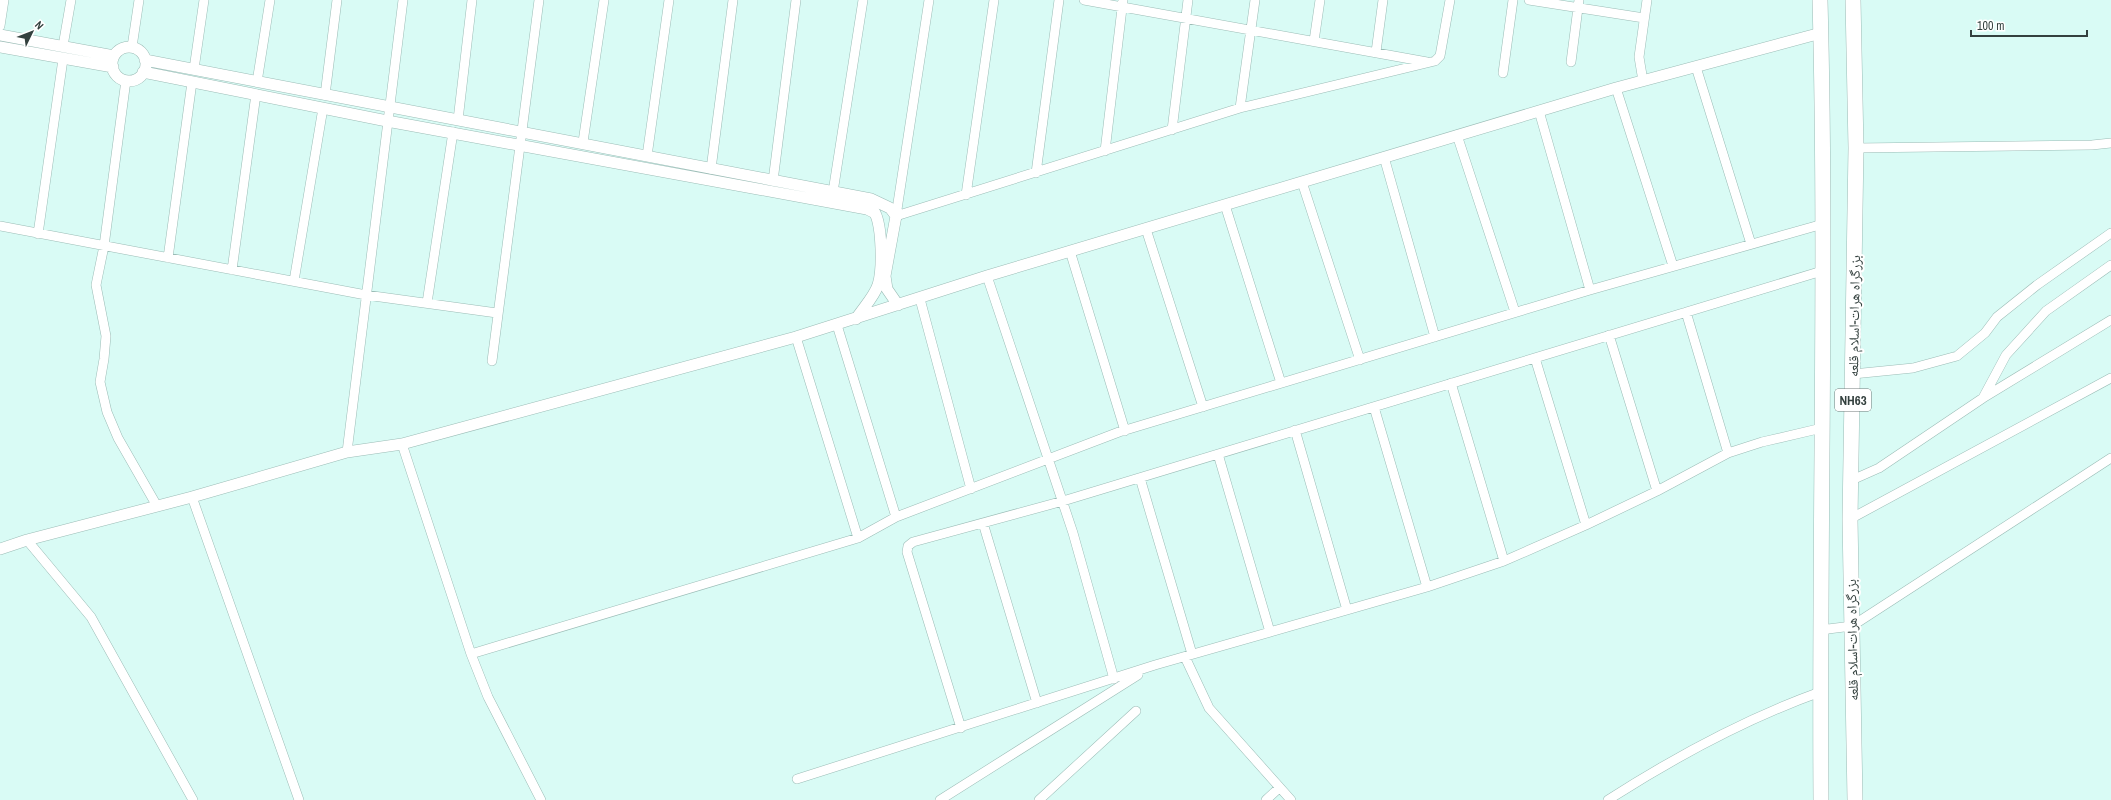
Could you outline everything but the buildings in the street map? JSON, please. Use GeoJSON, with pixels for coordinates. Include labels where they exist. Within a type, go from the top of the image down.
{"type":"FeatureCollection","features":[{"type":"Feature","properties":{"kind":"highway","name":"NH63"},"geometry":{"type":"LineString","coordinates":[[1820,0],[1823,224],[1820,630],[1821,800]]}},
{"type":"Feature","properties":{"kind":"highway","name":"بزرگراه هرات-اسلام قلعه"},"geometry":{"type":"LineString","coordinates":[[1853,0],[1856,148],[1852,480],[1850,519],[1854,800]]}},
{"type":"Feature","properties":{"kind":"street"},"geometry":{"type":"LineString","coordinates":[[0,26],[4,0]]}},
{"type":"Feature","properties":{"kind":"street"},"geometry":{"type":"LineString","coordinates":[[63,46],[71,0]]}},
{"type":"Feature","properties":{"kind":"street"},"geometry":{"type":"LineString","coordinates":[[132,47],[139,0]]}},
{"type":"Feature","properties":{"kind":"street"},"geometry":{"type":"LineString","coordinates":[[194,69],[204,0]]}},
{"type":"Feature","properties":{"kind":"street"},"geometry":{"type":"LineString","coordinates":[[257,82],[270,0]]}},
{"type":"Feature","properties":{"kind":"street"},"geometry":{"type":"LineString","coordinates":[[325,95],[337,0]]}},
{"type":"Feature","properties":{"kind":"street"},"geometry":{"type":"LineString","coordinates":[[347,452],[403,0]]}},
{"type":"Feature","properties":{"kind":"street"},"geometry":{"type":"LineString","coordinates":[[458,120],[472,0]]}},
{"type":"Feature","properties":{"kind":"street"},"geometry":{"type":"LineString","coordinates":[[492,361],[519,144],[522,132],[539,0]]}},
{"type":"Feature","properties":{"kind":"street"},"geometry":{"type":"LineString","coordinates":[[583,142],[604,0]]}},
{"type":"Feature","properties":{"kind":"street"},"geometry":{"type":"LineString","coordinates":[[646,156],[669,0]]}},
{"type":"Feature","properties":{"kind":"street"},"geometry":{"type":"LineString","coordinates":[[711,169],[733,0]]}},
{"type":"Feature","properties":{"kind":"street"},"geometry":{"type":"LineString","coordinates":[[773,181],[796,0]]}},
{"type":"Feature","properties":{"kind":"street"},"geometry":{"type":"LineString","coordinates":[[833,192],[863,0]]}},
{"type":"Feature","properties":{"kind":"street"},"geometry":{"type":"LineString","coordinates":[[898,305],[887,290],[885,276],[896,216],[929,0]]}},
{"type":"Feature","properties":{"kind":"street"},"geometry":{"type":"LineString","coordinates":[[966,195],[994,0]]}},
{"type":"Feature","properties":{"kind":"street"},"geometry":{"type":"LineString","coordinates":[[1036,173],[1059,0]]}},
{"type":"Feature","properties":{"kind":"street"},"geometry":{"type":"LineString","coordinates":[[1084,0],[1123,3],[1186,18],[1430,63]]}},
{"type":"Feature","properties":{"kind":"street"},"geometry":{"type":"LineString","coordinates":[[1172,130],[1188,0]]}},
{"type":"Feature","properties":{"kind":"street"},"geometry":{"type":"LineString","coordinates":[[1240,108],[1255,0]]}},
{"type":"Feature","properties":{"kind":"street"},"geometry":{"type":"LineString","coordinates":[[1314,41],[1320,0]]}},
{"type":"Feature","properties":{"kind":"street"},"geometry":{"type":"LineString","coordinates":[[1376,52],[1383,0]]}},
{"type":"Feature","properties":{"kind":"street"},"geometry":{"type":"LineString","coordinates":[[896,216],[1240,108],[1430,63],[1440,56],[1450,0]]}},
{"type":"Feature","properties":{"kind":"street"},"geometry":{"type":"LineString","coordinates":[[1503,73],[1513,0]]}},
{"type":"Feature","properties":{"kind":"street"},"geometry":{"type":"LineString","coordinates":[[1529,0],[1578,4],[1644,18]]}},
{"type":"Feature","properties":{"kind":"street"},"geometry":{"type":"LineString","coordinates":[[1643,81],[1639,57],[1647,0]]}},
{"type":"Feature","properties":{"kind":"street"},"geometry":{"type":"LineString","coordinates":[[1105,151],[1123,3]]}},
{"type":"Feature","properties":{"kind":"street"},"geometry":{"type":"LineString","coordinates":[[1571,62],[1578,4]]}},
{"type":"Feature","properties":{"kind":"street"},"geometry":{"type":"LineString","coordinates":[[0,549],[27,540],[192,497],[347,452],[402,444],[796,338],[987,276],[1384,157],[1616,88],[1821,33]]}},
{"type":"Feature","properties":{"kind":"street"},"geometry":{"type":"LineString","coordinates":[[0,35],[63,46],[114,62]]}},
{"type":"Feature","properties":{"kind":"street"},"geometry":{"type":"LineString","coordinates":[[0,47],[63,59],[114,62]]}},
{"type":"Feature","properties":{"kind":"street"},"geometry":{"type":"LineString","coordinates":[[132,47],[142,53],[145,60],[143,72],[138,78],[126,80],[116,75],[114,62],[120,49],[132,47]]}},
{"type":"Feature","properties":{"kind":"street"},"geometry":{"type":"LineString","coordinates":[[38,234],[63,59]]}},
{"type":"Feature","properties":{"kind":"street"},"geometry":{"type":"LineString","coordinates":[[145,60],[389,108],[583,142],[773,181],[861,196],[883,203],[890,208],[896,216]]}},
{"type":"Feature","properties":{"kind":"street"},"geometry":{"type":"LineString","coordinates":[[1696,66],[1751,244]]}},
{"type":"Feature","properties":{"kind":"street"},"geometry":{"type":"LineString","coordinates":[[143,72],[387,121],[519,144],[871,211],[877,218],[879,227],[880,274],[875,291],[856,319]]}},
{"type":"Feature","properties":{"kind":"street"},"geometry":{"type":"LineString","coordinates":[[126,80],[104,246],[96,285],[106,336],[100,382],[102,395],[118,438],[156,506]]}},
{"type":"Feature","properties":{"kind":"street"},"geometry":{"type":"LineString","coordinates":[[168,258],[192,82]]}},
{"type":"Feature","properties":{"kind":"street"},"geometry":{"type":"LineString","coordinates":[[1616,88],[1673,266]]}},
{"type":"Feature","properties":{"kind":"street"},"geometry":{"type":"LineString","coordinates":[[232,270],[256,94]]}},
{"type":"Feature","properties":{"kind":"street"},"geometry":{"type":"LineString","coordinates":[[294,281],[323,108]]}},
{"type":"Feature","properties":{"kind":"street"},"geometry":{"type":"LineString","coordinates":[[1539,111],[1590,290]]}},
{"type":"Feature","properties":{"kind":"street"},"geometry":{"type":"LineString","coordinates":[[427,303],[453,132]]}},
{"type":"Feature","properties":{"kind":"street"},"geometry":{"type":"LineString","coordinates":[[1458,135],[1515,312]]}},
{"type":"Feature","properties":{"kind":"street"},"geometry":{"type":"LineString","coordinates":[[1856,148],[2092,145],[2111,143]]}},
{"type":"Feature","properties":{"kind":"street"},"geometry":{"type":"LineString","coordinates":[[1384,157],[1435,337]]}},
{"type":"Feature","properties":{"kind":"street"},"geometry":{"type":"LineString","coordinates":[[1302,182],[1360,360]]}},
{"type":"Feature","properties":{"kind":"street"},"geometry":{"type":"LineString","coordinates":[[1225,205],[1281,383]]}},
{"type":"Feature","properties":{"kind":"street"},"geometry":{"type":"LineString","coordinates":[[471,654],[858,538],[896,517],[1125,430],[1515,312],[1823,224]]}},
{"type":"Feature","properties":{"kind":"street"},"geometry":{"type":"LineString","coordinates":[[0,226],[366,295],[497,313]]}},
{"type":"Feature","properties":{"kind":"street"},"geometry":{"type":"LineString","coordinates":[[1146,228],[1203,407]]}},
{"type":"Feature","properties":{"kind":"street"},"geometry":{"type":"LineString","coordinates":[[1853,374],[1913,368],[1957,356],[1985,333],[1997,318],[2037,285],[2111,233]]}},
{"type":"Feature","properties":{"kind":"street"},"geometry":{"type":"LineString","coordinates":[[1070,251],[1125,430]]}},
{"type":"Feature","properties":{"kind":"street"},"geometry":{"type":"LineString","coordinates":[[1983,398],[2006,355],[2046,311],[2111,265]]}},
{"type":"Feature","properties":{"kind":"street"},"geometry":{"type":"LineString","coordinates":[[960,728],[907,552],[908,546],[912,542],[1063,501],[1822,271]]}},
{"type":"Feature","properties":{"kind":"street"},"geometry":{"type":"LineString","coordinates":[[987,276],[1050,459],[1114,679]]}},
{"type":"Feature","properties":{"kind":"street"},"geometry":{"type":"LineString","coordinates":[[920,299],[971,489]]}},
{"type":"Feature","properties":{"kind":"street"},"geometry":{"type":"LineString","coordinates":[[1686,312],[1728,453]]}},
{"type":"Feature","properties":{"kind":"street"},"geometry":{"type":"LineString","coordinates":[[1852,480],[1879,468],[1983,398],[2111,320]]}},
{"type":"Feature","properties":{"kind":"street"},"geometry":{"type":"LineString","coordinates":[[837,325],[896,517]]}},
{"type":"Feature","properties":{"kind":"street"},"geometry":{"type":"LineString","coordinates":[[1609,335],[1657,491]]}},
{"type":"Feature","properties":{"kind":"street"},"geometry":{"type":"LineString","coordinates":[[796,338],[858,538]]}},
{"type":"Feature","properties":{"kind":"street"},"geometry":{"type":"LineString","coordinates":[[1535,358],[1586,525]]}},
{"type":"Feature","properties":{"kind":"street"},"geometry":{"type":"LineString","coordinates":[[1850,519],[2111,378]]}},
{"type":"Feature","properties":{"kind":"street"},"geometry":{"type":"LineString","coordinates":[[1451,383],[1504,561]]}},
{"type":"Feature","properties":{"kind":"street"},"geometry":{"type":"LineString","coordinates":[[1374,407],[1427,587]]}},
{"type":"Feature","properties":{"kind":"street"},"geometry":{"type":"LineString","coordinates":[[797,779],[1155,665],[1427,587],[1504,561],[1586,525],[1657,491],[1728,453],[1762,442],[1822,428]]}},
{"type":"Feature","properties":{"kind":"street"},"geometry":{"type":"LineString","coordinates":[[1295,430],[1347,610]]}},
{"type":"Feature","properties":{"kind":"street"},"geometry":{"type":"LineString","coordinates":[[402,444],[471,654],[488,697],[541,800]]}},
{"type":"Feature","properties":{"kind":"street"},"geometry":{"type":"LineString","coordinates":[[1218,454],[1270,632]]}},
{"type":"Feature","properties":{"kind":"street"},"geometry":{"type":"LineString","coordinates":[[1820,630],[1852,626],[2111,458]]}},
{"type":"Feature","properties":{"kind":"street"},"geometry":{"type":"LineString","coordinates":[[1140,478],[1188,656],[1209,708],[1291,800]]}},
{"type":"Feature","properties":{"kind":"street"},"geometry":{"type":"LineString","coordinates":[[192,497],[299,800]]}},
{"type":"Feature","properties":{"kind":"street"},"geometry":{"type":"LineString","coordinates":[[983,523],[1037,703]]}},
{"type":"Feature","properties":{"kind":"street"},"geometry":{"type":"LineString","coordinates":[[27,540],[91,617],[193,800]]}},
{"type":"Feature","properties":{"kind":"street"},"geometry":{"type":"LineString","coordinates":[[940,800],[1105,694],[1155,665]]}},
{"type":"Feature","properties":{"kind":"street"},"geometry":{"type":"LineString","coordinates":[[1608,800],[1660,767],[1772,709],[1820,692]]}},
{"type":"Feature","properties":{"kind":"street"},"geometry":{"type":"LineString","coordinates":[[1039,800],[1136,711]]}},
{"type":"Feature","properties":{"kind":"street"},"geometry":{"type":"LineString","coordinates":[[1266,800],[1279,788]]}}]}
